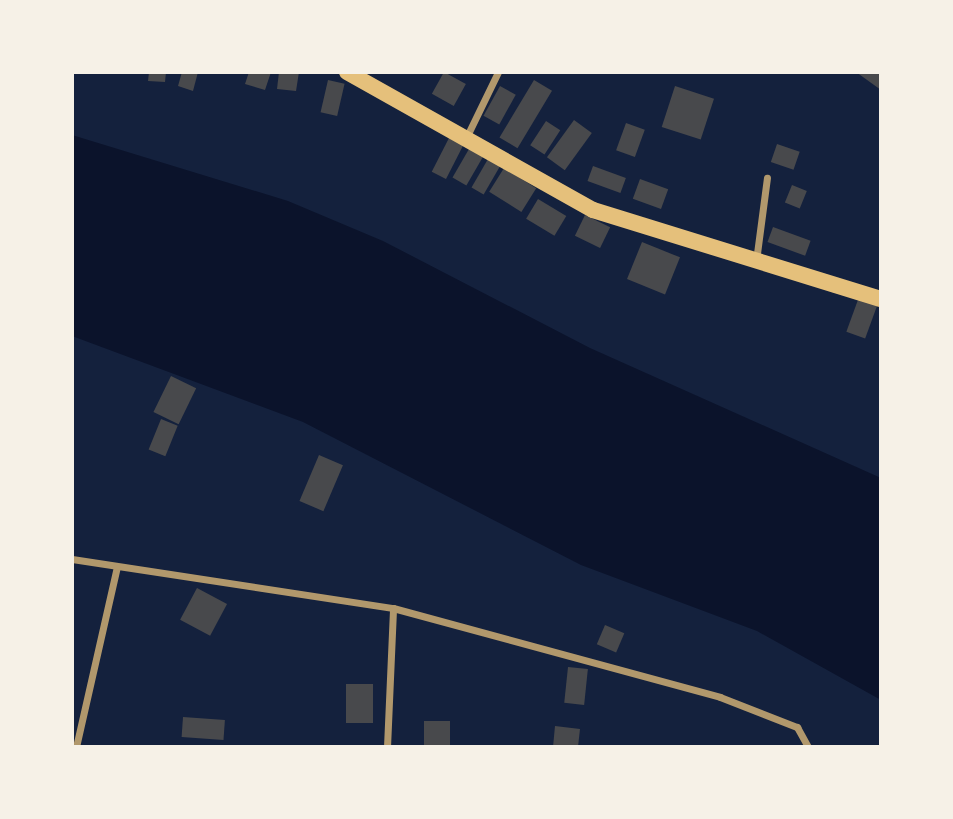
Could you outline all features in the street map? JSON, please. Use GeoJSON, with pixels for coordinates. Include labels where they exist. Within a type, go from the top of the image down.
{"type":"FeatureCollection","features":[{"type":"Feature","properties":{"kind":"main road"},"geometry":{"type":"LineString","coordinates":[[347,72],[593,210],[755,263],[881,299]]}},
{"type":"Feature","properties":{"kind":"street"},"geometry":{"type":"LineString","coordinates":[[466,138],[498,72]]}},
{"type":"Feature","properties":{"kind":"street"},"geometry":{"type":"LineString","coordinates":[[755,263],[767,178]]}},
{"type":"Feature","properties":{"kind":"street"},"geometry":{"type":"LineString","coordinates":[[72,559],[393,608],[720,697],[797,727],[808,747]]}},
{"type":"Feature","properties":{"kind":"street"},"geometry":{"type":"LineString","coordinates":[[76,747],[117,567]]}},
{"type":"Feature","properties":{"kind":"street"},"geometry":{"type":"LineString","coordinates":[[387,747],[393,608]]}},
{"type":"Feature","properties":{"kind":"water"},"geometry":{"type":"Polygon","coordinates":[[[72,135],[288,201],[383,241],[590,348],[881,478],[881,700],[757,631],[581,565],[303,422],[72,336],[72,135]]]}},
{"type":"Feature","properties":{"kind":"building"},"geometry":{"type":"Polygon","coordinates":[[[149,72],[166,72],[165,82],[148,81],[149,72]]]}},
{"type":"Feature","properties":{"kind":"building"},"geometry":{"type":"Polygon","coordinates":[[[182,72],[198,72],[193,91],[178,86],[182,72]]]}},
{"type":"Feature","properties":{"kind":"building"},"geometry":{"type":"Polygon","coordinates":[[[249,72],[271,72],[265,90],[245,84],[249,72]]]}},
{"type":"Feature","properties":{"kind":"building"},"geometry":{"type":"Polygon","coordinates":[[[279,72],[299,72],[296,91],[277,89],[279,72]]]}},
{"type":"Feature","properties":{"kind":"building"},"geometry":{"type":"Polygon","coordinates":[[[444,72],[466,84],[454,106],[432,94],[444,72]]]}},
{"type":"Feature","properties":{"kind":"building"},"geometry":{"type":"Polygon","coordinates":[[[856,72],[881,72],[881,90],[856,72]]]}},
{"type":"Feature","properties":{"kind":"building"},"geometry":{"type":"Polygon","coordinates":[[[328,80],[345,84],[337,116],[321,112],[328,80]]]}},
{"type":"Feature","properties":{"kind":"building"},"geometry":{"type":"Polygon","coordinates":[[[534,80],[552,91],[517,148],[499,137],[534,80]]]}},
{"type":"Feature","properties":{"kind":"building"},"geometry":{"type":"Polygon","coordinates":[[[500,86],[516,95],[499,124],[484,116],[500,86]]]}},
{"type":"Feature","properties":{"kind":"building"},"geometry":{"type":"Polygon","coordinates":[[[675,86],[714,99],[701,140],[662,127],[675,86]]]}},
{"type":"Feature","properties":{"kind":"building"},"geometry":{"type":"Polygon","coordinates":[[[574,120],[592,133],[565,170],[547,157],[574,120]]]}},
{"type":"Feature","properties":{"kind":"building"},"geometry":{"type":"Polygon","coordinates":[[[546,121],[560,130],[544,155],[530,145],[546,121]]]}},
{"type":"Feature","properties":{"kind":"building"},"geometry":{"type":"Polygon","coordinates":[[[626,123],[645,130],[635,157],[616,150],[626,123]]]}},
{"type":"Feature","properties":{"kind":"building"},"geometry":{"type":"Polygon","coordinates":[[[449,138],[463,145],[446,179],[432,172],[449,138]]]}},
{"type":"Feature","properties":{"kind":"building"},"geometry":{"type":"Polygon","coordinates":[[[777,144],[800,152],[794,170],[771,162],[777,144]]]}},
{"type":"Feature","properties":{"kind":"building"},"geometry":{"type":"Polygon","coordinates":[[[469,149],[483,157],[466,186],[452,178],[469,149]]]}},
{"type":"Feature","properties":{"kind":"building"},"geometry":{"type":"Polygon","coordinates":[[[488,159],[500,166],[484,195],[472,188],[488,159]]]}},
{"type":"Feature","properties":{"kind":"building"},"geometry":{"type":"Polygon","coordinates":[[[593,166],[626,178],[620,193],[588,181],[593,166]]]}},
{"type":"Feature","properties":{"kind":"building"},"geometry":{"type":"Polygon","coordinates":[[[504,168],[536,188],[521,212],[489,192],[504,168]]]}},
{"type":"Feature","properties":{"kind":"building"},"geometry":{"type":"Polygon","coordinates":[[[640,179],[668,189],[661,209],[633,199],[640,179]]]}},
{"type":"Feature","properties":{"kind":"building"},"geometry":{"type":"Polygon","coordinates":[[[792,185],[807,191],[800,209],[785,203],[792,185]]]}},
{"type":"Feature","properties":{"kind":"building"},"geometry":{"type":"Polygon","coordinates":[[[538,199],[566,216],[554,236],[526,219],[538,199]]]}},
{"type":"Feature","properties":{"kind":"building"},"geometry":{"type":"Polygon","coordinates":[[[585,215],[610,227],[600,248],[575,236],[585,215]]]}},
{"type":"Feature","properties":{"kind":"building"},"geometry":{"type":"Polygon","coordinates":[[[773,227],[811,241],[805,256],[768,242],[773,227]]]}},
{"type":"Feature","properties":{"kind":"building"},"geometry":{"type":"Polygon","coordinates":[[[642,242],[680,257],[665,294],[627,279],[642,242]]]}},
{"type":"Feature","properties":{"kind":"building"},"geometry":{"type":"Polygon","coordinates":[[[859,297],[878,304],[865,339],[846,332],[859,297]]]}},
{"type":"Feature","properties":{"kind":"building"},"geometry":{"type":"Polygon","coordinates":[[[171,376],[196,388],[179,424],[153,412],[171,376]]]}},
{"type":"Feature","properties":{"kind":"building"},"geometry":{"type":"Polygon","coordinates":[[[161,419],[178,426],[165,456],[149,450],[161,419]]]}},
{"type":"Feature","properties":{"kind":"building"},"geometry":{"type":"Polygon","coordinates":[[[319,455],[343,465],[323,511],[299,501],[319,455]]]}},
{"type":"Feature","properties":{"kind":"building"},"geometry":{"type":"Polygon","coordinates":[[[197,588],[227,604],[210,636],[180,620],[197,588]]]}},
{"type":"Feature","properties":{"kind":"building"},"geometry":{"type":"Polygon","coordinates":[[[605,625],[624,633],[616,653],[597,644],[605,625]]]}},
{"type":"Feature","properties":{"kind":"building"},"geometry":{"type":"Polygon","coordinates":[[[568,667],[588,669],[584,705],[564,703],[568,667]]]}},
{"type":"Feature","properties":{"kind":"building"},"geometry":{"type":"Polygon","coordinates":[[[346,684],[373,684],[373,723],[346,723],[346,684]]]}},
{"type":"Feature","properties":{"kind":"building"},"geometry":{"type":"Polygon","coordinates":[[[183,717],[225,720],[224,740],[182,737],[183,717]]]}},
{"type":"Feature","properties":{"kind":"building"},"geometry":{"type":"Polygon","coordinates":[[[424,721],[450,721],[450,747],[424,747],[424,721]]]}},
{"type":"Feature","properties":{"kind":"building"},"geometry":{"type":"Polygon","coordinates":[[[555,726],[580,729],[578,747],[553,747],[555,726]]]}}]}
